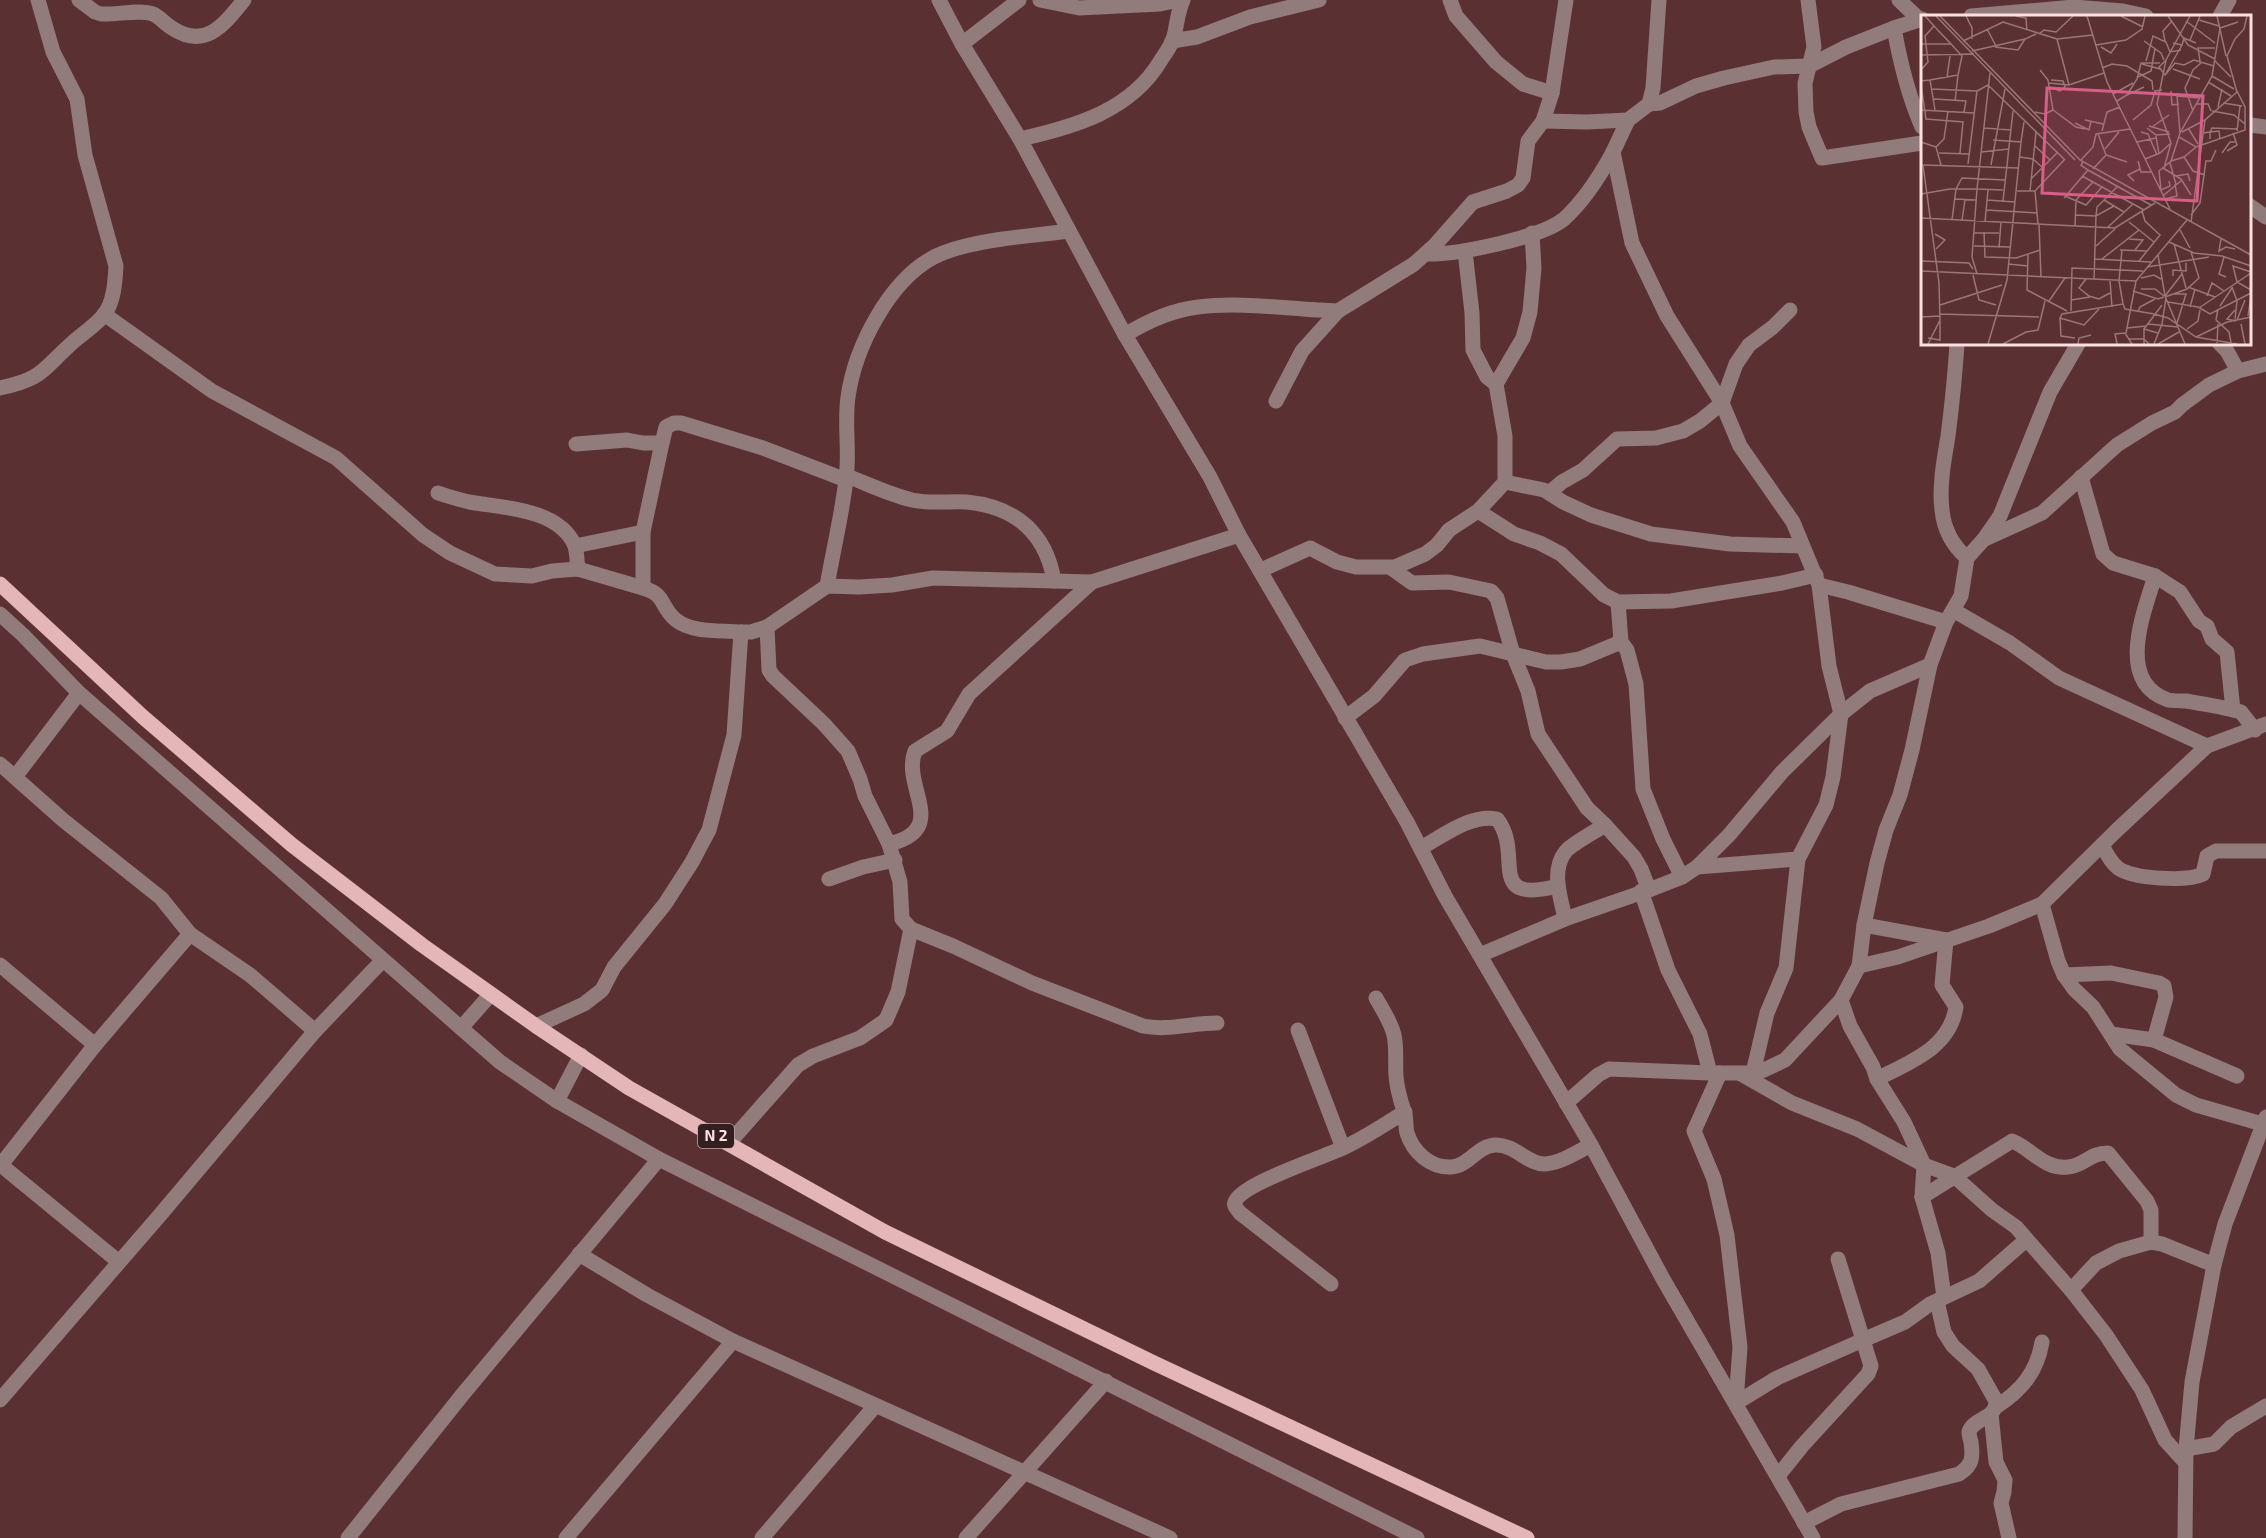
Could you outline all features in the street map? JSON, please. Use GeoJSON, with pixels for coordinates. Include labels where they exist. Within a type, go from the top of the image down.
{"type":"FeatureCollection","features":[{"type":"Feature","properties":{"kind":"main road","name":"N 2"},"geometry":{"type":"LineString","coordinates":[[0,584],[143,717],[292,845],[422,945],[536,1026],[629,1088],[875,1226],[981,1279],[1527,1538]]}},
{"type":"Feature","properties":{"kind":"street"},"geometry":{"type":"LineString","coordinates":[[0,388],[26,382],[38,376],[104,314],[112,297],[116,266],[85,155],[77,99],[53,52],[38,0]]}},
{"type":"Feature","properties":{"kind":"street"},"geometry":{"type":"LineString","coordinates":[[79,0],[101,14],[153,14],[173,30],[194,38],[209,36],[244,0]]}},
{"type":"Feature","properties":{"kind":"street"},"geometry":{"type":"LineString","coordinates":[[939,0],[962,44],[1020,140],[1125,335],[1210,477],[1239,535],[1591,1145],[1663,1279],[1813,1538]]}},
{"type":"Feature","properties":{"kind":"street"},"geometry":{"type":"LineString","coordinates":[[962,44],[1019,0]]}},
{"type":"Feature","properties":{"kind":"street"},"geometry":{"type":"LineString","coordinates":[[1020,140],[1067,128],[1109,111],[1143,83],[1156,68],[1172,41],[1181,0],[1160,4],[1079,8],[1040,0]]}},
{"type":"Feature","properties":{"kind":"street"},"geometry":{"type":"LineString","coordinates":[[1172,41],[1197,37],[1250,17],[1318,0]]}},
{"type":"Feature","properties":{"kind":"street"},"geometry":{"type":"LineString","coordinates":[[1450,0],[1456,16],[1496,62],[1523,84],[1552,93]]}},
{"type":"Feature","properties":{"kind":"street"},"geometry":{"type":"LineString","coordinates":[[1276,401],[1302,351],[1338,311],[1414,264],[1473,202],[1518,185],[1523,178],[1528,141],[1543,121],[1552,93],[1566,0]]}},
{"type":"Feature","properties":{"kind":"street"},"geometry":{"type":"LineString","coordinates":[[1649,104],[1653,88],[1659,0]]}},
{"type":"Feature","properties":{"kind":"street"},"geometry":{"type":"LineString","coordinates":[[1808,0],[1814,47],[1805,83],[1806,112],[1809,127],[1822,158],[1921,143]]}},
{"type":"Feature","properties":{"kind":"street"},"geometry":{"type":"LineString","coordinates":[[1899,0],[1921,19]]}},
{"type":"Feature","properties":{"kind":"street"},"geometry":{"type":"LineString","coordinates":[[2221,15],[2229,0]]}},
{"type":"Feature","properties":{"kind":"street"},"geometry":{"type":"LineString","coordinates":[[1984,15],[2073,8],[2123,11],[2141,15]]}},
{"type":"Feature","properties":{"kind":"street"},"geometry":{"type":"LineString","coordinates":[[1426,254],[1465,251],[1532,233],[1562,221],[1599,176],[1628,120],[1649,104],[1660,103],[1696,86],[1724,78],[1768,68],[1809,66],[1846,47],[1921,19]]}},
{"type":"Feature","properties":{"kind":"street"},"geometry":{"type":"LineString","coordinates":[[1894,28],[1910,98],[1921,123]]}},
{"type":"Feature","properties":{"kind":"street"},"geometry":{"type":"LineString","coordinates":[[1543,121],[1628,120]]}},
{"type":"Feature","properties":{"kind":"street"},"geometry":{"type":"LineString","coordinates":[[2251,125],[2266,127]]}},
{"type":"Feature","properties":{"kind":"street"},"geometry":{"type":"LineString","coordinates":[[1613,152],[1632,243],[1667,316],[1722,403],[1740,446],[1773,497],[1784,506],[1818,580],[1829,666],[1841,714],[1833,777],[1826,805],[1798,859],[1785,968],[1747,1074]]}},
{"type":"Feature","properties":{"kind":"street"},"geometry":{"type":"LineString","coordinates":[[2251,207],[2266,217]]}},
{"type":"Feature","properties":{"kind":"street"},"geometry":{"type":"LineString","coordinates":[[826,586],[846,478],[848,398],[854,368],[866,338],[882,308],[912,272],[934,257],[962,246],[1068,231]]}},
{"type":"Feature","properties":{"kind":"street"},"geometry":{"type":"LineString","coordinates":[[1261,570],[1310,548],[1337,562],[1356,567],[1391,568],[1425,554],[1437,545],[1449,530],[1478,511],[1505,483],[1505,436],[1496,384],[1523,338],[1530,312],[1534,268],[1532,233]]}},
{"type":"Feature","properties":{"kind":"street"},"geometry":{"type":"LineString","coordinates":[[1465,251],[1472,313],[1473,350],[1487,377],[1496,384]]}},
{"type":"Feature","properties":{"kind":"street"},"geometry":{"type":"LineString","coordinates":[[1125,335],[1169,314],[1199,306],[1338,311]]}},
{"type":"Feature","properties":{"kind":"street"},"geometry":{"type":"LineString","coordinates":[[1549,493],[1562,482],[1583,470],[1617,439],[1656,438],[1683,431],[1700,421],[1722,403],[1736,364],[1749,345],[1773,327],[1790,310]]}},
{"type":"Feature","properties":{"kind":"street"},"geometry":{"type":"LineString","coordinates":[[104,314],[212,391],[336,458],[423,535],[450,554],[495,574],[532,576],[552,571],[578,569],[643,588],[658,594],[672,616],[687,626],[751,632],[767,627],[826,586],[892,585],[933,578],[1092,582],[1239,535]]}},
{"type":"Feature","properties":{"kind":"street"},"geometry":{"type":"LineString","coordinates":[[1957,345],[1941,489],[1942,512],[1952,542],[1967,558]]}},
{"type":"Feature","properties":{"kind":"street"},"geometry":{"type":"LineString","coordinates":[[1566,1103],[1598,1075],[1609,1069],[1747,1074],[1764,1070],[1785,1060],[1841,1000],[1859,966],[1864,925],[1877,863],[1886,830],[1900,795],[1930,665],[1949,616],[1961,596],[1967,558],[2000,516],[2050,393],[2077,345]]}},
{"type":"Feature","properties":{"kind":"street"},"geometry":{"type":"LineString","coordinates":[[2221,345],[2238,371]]}},
{"type":"Feature","properties":{"kind":"street"},"geometry":{"type":"LineString","coordinates":[[1984,539],[2042,513],[2117,445],[2152,423],[2175,412],[2209,385],[2238,371],[2266,363]]}},
{"type":"Feature","properties":{"kind":"street"},"geometry":{"type":"LineString","coordinates":[[643,588],[643,532],[666,427],[674,423],[681,423],[763,448],[910,499],[923,502],[967,502],[1015,516],[1042,543],[1051,560],[1054,581]]}},
{"type":"Feature","properties":{"kind":"street"},"geometry":{"type":"LineString","coordinates":[[576,444],[627,440],[662,443]]}},
{"type":"Feature","properties":{"kind":"street"},"geometry":{"type":"LineString","coordinates":[[2081,477],[2103,554],[2113,563],[2155,576],[2180,592],[2199,621],[2207,626],[2212,639],[2227,652],[2233,710]]}},
{"type":"Feature","properties":{"kind":"street"},"geometry":{"type":"LineString","coordinates":[[1505,483],[1529,486],[1549,493],[1591,515],[1651,534],[1720,543],[1802,546]]}},
{"type":"Feature","properties":{"kind":"street"},"geometry":{"type":"LineString","coordinates":[[438,494],[533,513],[557,524],[575,546],[578,569]]}},
{"type":"Feature","properties":{"kind":"street"},"geometry":{"type":"LineString","coordinates":[[1478,511],[1514,534],[1540,543],[1561,554],[1604,596],[1618,602],[1671,601],[1782,583],[1818,580],[1848,592],[1949,616],[2010,642],[2058,678],[2207,746]]}},
{"type":"Feature","properties":{"kind":"street"},"geometry":{"type":"LineString","coordinates":[[575,546],[643,532]]}},
{"type":"Feature","properties":{"kind":"street"},"geometry":{"type":"LineString","coordinates":[[1391,568],[1412,583],[1449,582],[1491,591],[1497,598],[1513,654],[1528,692],[1538,734],[1587,808],[1638,863],[1668,970],[1700,1034],[1715,1073],[1694,1131],[1714,1179],[1727,1235],[1740,1347],[1736,1402]]}},
{"type":"Feature","properties":{"kind":"street"},"geometry":{"type":"LineString","coordinates":[[2155,576],[2140,626],[2136,663],[2141,676],[2159,696],[2169,700],[2241,712],[2260,727]]}},
{"type":"Feature","properties":{"kind":"street"},"geometry":{"type":"LineString","coordinates":[[889,844],[909,838],[919,825],[921,813],[913,762],[915,751],[947,731],[969,694],[1092,582]]}},
{"type":"Feature","properties":{"kind":"street"},"geometry":{"type":"LineString","coordinates":[[1618,602],[1621,642],[1627,650],[1636,684],[1642,789],[1663,839],[1682,876]]}},
{"type":"Feature","properties":{"kind":"street"},"geometry":{"type":"LineString","coordinates":[[0,614],[79,693],[382,961],[500,1062],[557,1101],[659,1160],[1417,1538]]}},
{"type":"Feature","properties":{"kind":"street"},"geometry":{"type":"LineString","coordinates":[[767,627],[769,670],[848,751],[868,804],[889,844],[900,882],[902,919],[911,929],[1032,983],[1143,1026],[1158,1029],[1195,1023],[1217,1023]]}},
{"type":"Feature","properties":{"kind":"street"},"geometry":{"type":"LineString","coordinates":[[536,1026],[584,1004],[602,990],[614,967],[665,904],[709,830],[734,735],[741,632]]}},
{"type":"Feature","properties":{"kind":"street"},"geometry":{"type":"LineString","coordinates":[[1345,718],[1374,696],[1405,660],[1440,650],[1480,646],[1546,662],[1561,662],[1580,660],[1621,642]]}},
{"type":"Feature","properties":{"kind":"street"},"geometry":{"type":"LineString","coordinates":[[1480,955],[1565,919],[1682,876],[1697,867],[1729,835],[1782,772],[1841,714],[1870,691],[1930,665]]}},
{"type":"Feature","properties":{"kind":"street"},"geometry":{"type":"LineString","coordinates":[[15,777],[79,693]]}},
{"type":"Feature","properties":{"kind":"street"},"geometry":{"type":"LineString","coordinates":[[1859,966],[1898,957],[1989,926],[2042,904],[2207,746],[2260,727]]}},
{"type":"Feature","properties":{"kind":"street"},"geometry":{"type":"LineString","coordinates":[[0,764],[63,820],[161,898],[190,934],[250,975],[315,1031]]}},
{"type":"Feature","properties":{"kind":"street"},"geometry":{"type":"LineString","coordinates":[[1420,848],[1473,820],[1497,819],[1504,828],[1507,838],[1509,874],[1513,884],[1520,889],[1537,891],[1558,886]]}},
{"type":"Feature","properties":{"kind":"street"},"geometry":{"type":"LineString","coordinates":[[1565,919],[1557,871],[1567,850],[1605,825]]}},
{"type":"Feature","properties":{"kind":"street"},"geometry":{"type":"LineString","coordinates":[[2102,845],[2113,863],[2125,872],[2162,878],[2195,878],[2203,874],[2207,856],[2216,851],[2266,851]]}},
{"type":"Feature","properties":{"kind":"street"},"geometry":{"type":"LineString","coordinates":[[1697,867],[1798,859]]}},
{"type":"Feature","properties":{"kind":"street"},"geometry":{"type":"LineString","coordinates":[[829,879],[863,867],[894,860]]}},
{"type":"Feature","properties":{"kind":"street"},"geometry":{"type":"LineString","coordinates":[[2042,904],[2064,975],[2074,989],[2093,1007],[2120,1049],[2176,1095],[2196,1105],[2265,1122],[2225,1224],[2214,1265],[2192,1382],[2186,1456],[2185,1538]]}},
{"type":"Feature","properties":{"kind":"street"},"geometry":{"type":"LineString","coordinates":[[1864,925],[1946,940]]}},
{"type":"Feature","properties":{"kind":"street"},"geometry":{"type":"LineString","coordinates":[[729,1143],[798,1065],[813,1056],[860,1038],[886,1020],[898,992],[911,929]]}},
{"type":"Feature","properties":{"kind":"street"},"geometry":{"type":"LineString","coordinates":[[119,1262],[1,1165],[95,1045],[190,934]]}},
{"type":"Feature","properties":{"kind":"street"},"geometry":{"type":"LineString","coordinates":[[1877,1079],[1938,1044],[1952,1024],[1956,1007],[1942,985],[1946,940]]}},
{"type":"Feature","properties":{"kind":"street"},"geometry":{"type":"LineString","coordinates":[[0,1400],[315,1031],[382,961]]}},
{"type":"Feature","properties":{"kind":"street"},"geometry":{"type":"LineString","coordinates":[[0,965],[95,1045]]}},
{"type":"Feature","properties":{"kind":"street"},"geometry":{"type":"LineString","coordinates":[[2064,975],[2111,973],[2164,986],[2166,997],[2154,1040]]}},
{"type":"Feature","properties":{"kind":"street"},"geometry":{"type":"LineString","coordinates":[[461,1028],[491,994]]}},
{"type":"Feature","properties":{"kind":"street"},"geometry":{"type":"LineString","coordinates":[[1376,998],[1394,1034],[1399,1099],[1405,1112],[1407,1131],[1413,1146],[1424,1160],[1450,1167],[1463,1164],[1484,1147],[1496,1145],[1514,1148],[1532,1161],[1543,1164],[1560,1161],[1591,1145]]}},
{"type":"Feature","properties":{"kind":"street"},"geometry":{"type":"LineString","coordinates":[[1841,1000],[1850,1026],[1873,1067],[1877,1079],[1904,1122],[1924,1165],[1922,1197],[1938,1253],[1944,1332],[1953,1346],[1978,1369],[1996,1401],[1994,1410],[1996,1462],[2005,1480],[2001,1503],[2009,1538]]}},
{"type":"Feature","properties":{"kind":"street"},"geometry":{"type":"LineString","coordinates":[[1299,1030],[1343,1148]]}},
{"type":"Feature","properties":{"kind":"street"},"geometry":{"type":"LineString","coordinates":[[2111,1034],[2154,1040],[2237,1076]]}},
{"type":"Feature","properties":{"kind":"street"},"geometry":{"type":"LineString","coordinates":[[557,1101],[581,1055]]}},
{"type":"Feature","properties":{"kind":"street"},"geometry":{"type":"LineString","coordinates":[[1747,1074],[1792,1103],[1857,1129],[1924,1165],[1954,1176],[1992,1210],[2016,1227],[2071,1290],[2121,1356],[2142,1390],[2165,1440],[2186,1456]]}},
{"type":"Feature","properties":{"kind":"street"},"geometry":{"type":"LineString","coordinates":[[1331,1284],[1240,1213],[1234,1202],[1244,1191],[1263,1181],[1343,1148],[1405,1112]]}},
{"type":"Feature","properties":{"kind":"street"},"geometry":{"type":"LineString","coordinates":[[1922,1197],[2012,1141],[2039,1159],[2054,1166],[2067,1168],[2079,1164],[2092,1155],[2108,1153],[2142,1194],[2151,1210],[2151,1242]]}},
{"type":"Feature","properties":{"kind":"street"},"geometry":{"type":"LineString","coordinates":[[348,1538],[463,1394],[659,1160]]}},
{"type":"Feature","properties":{"kind":"street"},"geometry":{"type":"LineString","coordinates":[[1736,1402],[1777,1378],[1905,1322],[1940,1299],[1979,1281],[2026,1240]]}},
{"type":"Feature","properties":{"kind":"street"},"geometry":{"type":"LineString","coordinates":[[2071,1290],[2096,1263],[2119,1251],[2151,1242],[2162,1244],[2214,1265]]}},
{"type":"Feature","properties":{"kind":"street"},"geometry":{"type":"LineString","coordinates":[[579,1254],[647,1295],[732,1341],[1170,1538]]}},
{"type":"Feature","properties":{"kind":"street"},"geometry":{"type":"LineString","coordinates":[[1778,1476],[1802,1446],[1869,1374],[1871,1366],[1838,1259]]}},
{"type":"Feature","properties":{"kind":"street"},"geometry":{"type":"LineString","coordinates":[[566,1538],[732,1341]]}},
{"type":"Feature","properties":{"kind":"street"},"geometry":{"type":"LineString","coordinates":[[1804,1523],[1841,1504],[1959,1474],[1969,1467],[1972,1462],[1969,1434],[1972,1427],[2013,1396],[2029,1380],[2039,1357],[2042,1342]]}},
{"type":"Feature","properties":{"kind":"street"},"geometry":{"type":"LineString","coordinates":[[966,1538],[1106,1381]]}},
{"type":"Feature","properties":{"kind":"street"},"geometry":{"type":"LineString","coordinates":[[762,1538],[875,1406]]}},
{"type":"Feature","properties":{"kind":"street"},"geometry":{"type":"LineString","coordinates":[[2186,1456],[2214,1444],[2231,1427],[2266,1406]]}}]}
